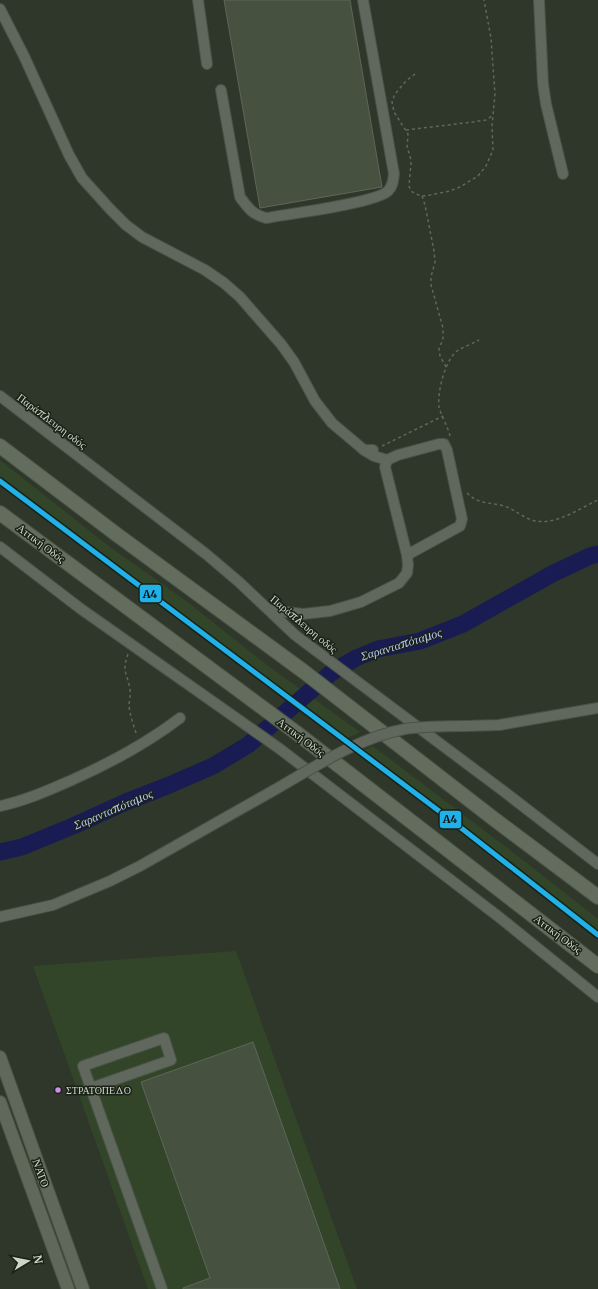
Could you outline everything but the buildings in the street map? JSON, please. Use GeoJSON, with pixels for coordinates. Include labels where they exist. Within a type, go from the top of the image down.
{"type":"FeatureCollection","features":[{"type":"Feature","properties":{"kind":"highway"},"geometry":{"type":"LineString","coordinates":[[0,446],[116,534],[303,671],[494,819],[598,897]]}},
{"type":"Feature","properties":{"kind":"highway","name":"Αττική Οδός"},"geometry":{"type":"LineString","coordinates":[[0,513],[298,734],[598,966]]}},
{"type":"Feature","properties":{"kind":"main road","name":"ΝΑΤΟ"},"geometry":{"type":"LineString","coordinates":[[0,1057],[83,1289]]}},
{"type":"Feature","properties":{"kind":"main road","name":"ΝΑΤΟ"},"geometry":{"type":"LineString","coordinates":[[0,1102],[68,1289]]}},
{"type":"Feature","properties":{"kind":"street"},"geometry":{"type":"LineString","coordinates":[[198,0],[207,64]]}},
{"type":"Feature","properties":{"kind":"street"},"geometry":{"type":"LineString","coordinates":[[221,90],[240,197],[249,210],[256,215],[266,218],[360,202],[382,196],[393,184],[394,174],[364,0]]}},
{"type":"Feature","properties":{"kind":"street"},"geometry":{"type":"LineString","coordinates":[[540,0],[543,84],[547,112],[563,174]]}},
{"type":"Feature","properties":{"kind":"street"},"geometry":{"type":"LineString","coordinates":[[0,9],[24,56],[69,155],[82,178],[126,225],[142,237],[205,270],[224,283],[240,297],[281,344],[294,362],[315,401],[332,424],[369,450],[374,456],[387,460],[398,455],[444,444],[447,450],[462,519],[460,526],[407,555]]}},
{"type":"Feature","properties":{"kind":"street","name":"Παράπλευρη οδός"},"geometry":{"type":"LineString","coordinates":[[0,396],[206,554],[295,635],[598,864]]}},
{"type":"Feature","properties":{"kind":"street"},"geometry":{"type":"LineString","coordinates":[[269,610],[302,614],[330,611],[361,602],[400,582],[407,574],[407,555],[385,467],[387,460]]}},
{"type":"Feature","properties":{"kind":"street"},"geometry":{"type":"LineString","coordinates":[[0,548],[81,609],[280,749],[499,918],[598,997]]}},
{"type":"Feature","properties":{"kind":"street"},"geometry":{"type":"LineString","coordinates":[[0,917],[53,905],[110,881],[140,866],[337,754],[379,736],[405,729],[431,726],[499,725],[598,708]]}},
{"type":"Feature","properties":{"kind":"street"},"geometry":{"type":"LineString","coordinates":[[0,806],[50,790],[109,763],[159,734],[180,718]]}},
{"type":"Feature","properties":{"kind":"street"},"geometry":{"type":"LineString","coordinates":[[91,1088],[171,1060],[164,1038],[83,1066],[162,1289]]}},
{"type":"Feature","properties":{"kind":"path"},"geometry":{"type":"LineString","coordinates":[[415,74],[406,81],[395,94],[392,102],[394,112],[408,134],[407,148],[411,163],[409,186],[412,191],[422,196],[455,189],[469,182],[478,176],[482,171],[493,150],[492,116],[496,94],[491,38],[484,0]]}},
{"type":"Feature","properties":{"kind":"path"},"geometry":{"type":"LineString","coordinates":[[405,130],[486,120],[492,116]]}},
{"type":"Feature","properties":{"kind":"path"},"geometry":{"type":"LineString","coordinates":[[422,196],[426,204],[434,251],[435,262],[431,277],[431,285],[443,328],[443,339],[439,349],[440,356],[446,367]]}},
{"type":"Feature","properties":{"kind":"path"},"geometry":{"type":"LineString","coordinates":[[452,440],[440,407],[439,394],[446,367],[451,357],[457,351],[479,340]]}},
{"type":"Feature","properties":{"kind":"path"},"geometry":{"type":"LineString","coordinates":[[369,450],[443,416]]}},
{"type":"Feature","properties":{"kind":"path"},"geometry":{"type":"LineString","coordinates":[[465,489],[467,494],[479,502],[503,506],[512,509],[530,520],[539,522],[558,518],[598,500]]}},
{"type":"Feature","properties":{"kind":"path"},"geometry":{"type":"LineString","coordinates":[[132,645],[124,664],[130,691],[129,705],[131,718],[140,745]]}},
{"type":"Feature","properties":{"kind":"shaded area"},"geometry":{"type":"Polygon","coordinates":[[[0,460],[110,547],[185,600],[267,665],[360,732],[342,741],[0,483],[0,460]]]}},
{"type":"Feature","properties":{"kind":"shaded area"},"geometry":{"type":"Polygon","coordinates":[[[373,746],[598,919],[598,937],[457,828],[355,753],[373,746]]]}},
{"type":"Feature","properties":{"kind":"shaded area"},"geometry":{"type":"Polygon","coordinates":[[[236,951],[357,1289],[148,1289],[33,966],[236,951]]]}},
{"type":"Feature","properties":{"kind":"waterway","name":"Σαρανταπόταμος"},"geometry":{"type":"LineString","coordinates":[[0,852],[22,847],[213,766],[248,745],[331,673],[356,658],[378,649],[420,641],[463,624],[552,574],[590,556],[598,554]]}},
{"type":"Feature","properties":{"kind":"transit line","name":"A4"},"geometry":{"type":"LineString","coordinates":[[0,481],[447,817],[598,935]]}},
{"type":"Feature","properties":{"kind":"place","name":"ΣΤΡΑΤΟΠΕΔΟ"},"geometry":{"type":"Point","coordinates":[58,1090]}}]}
